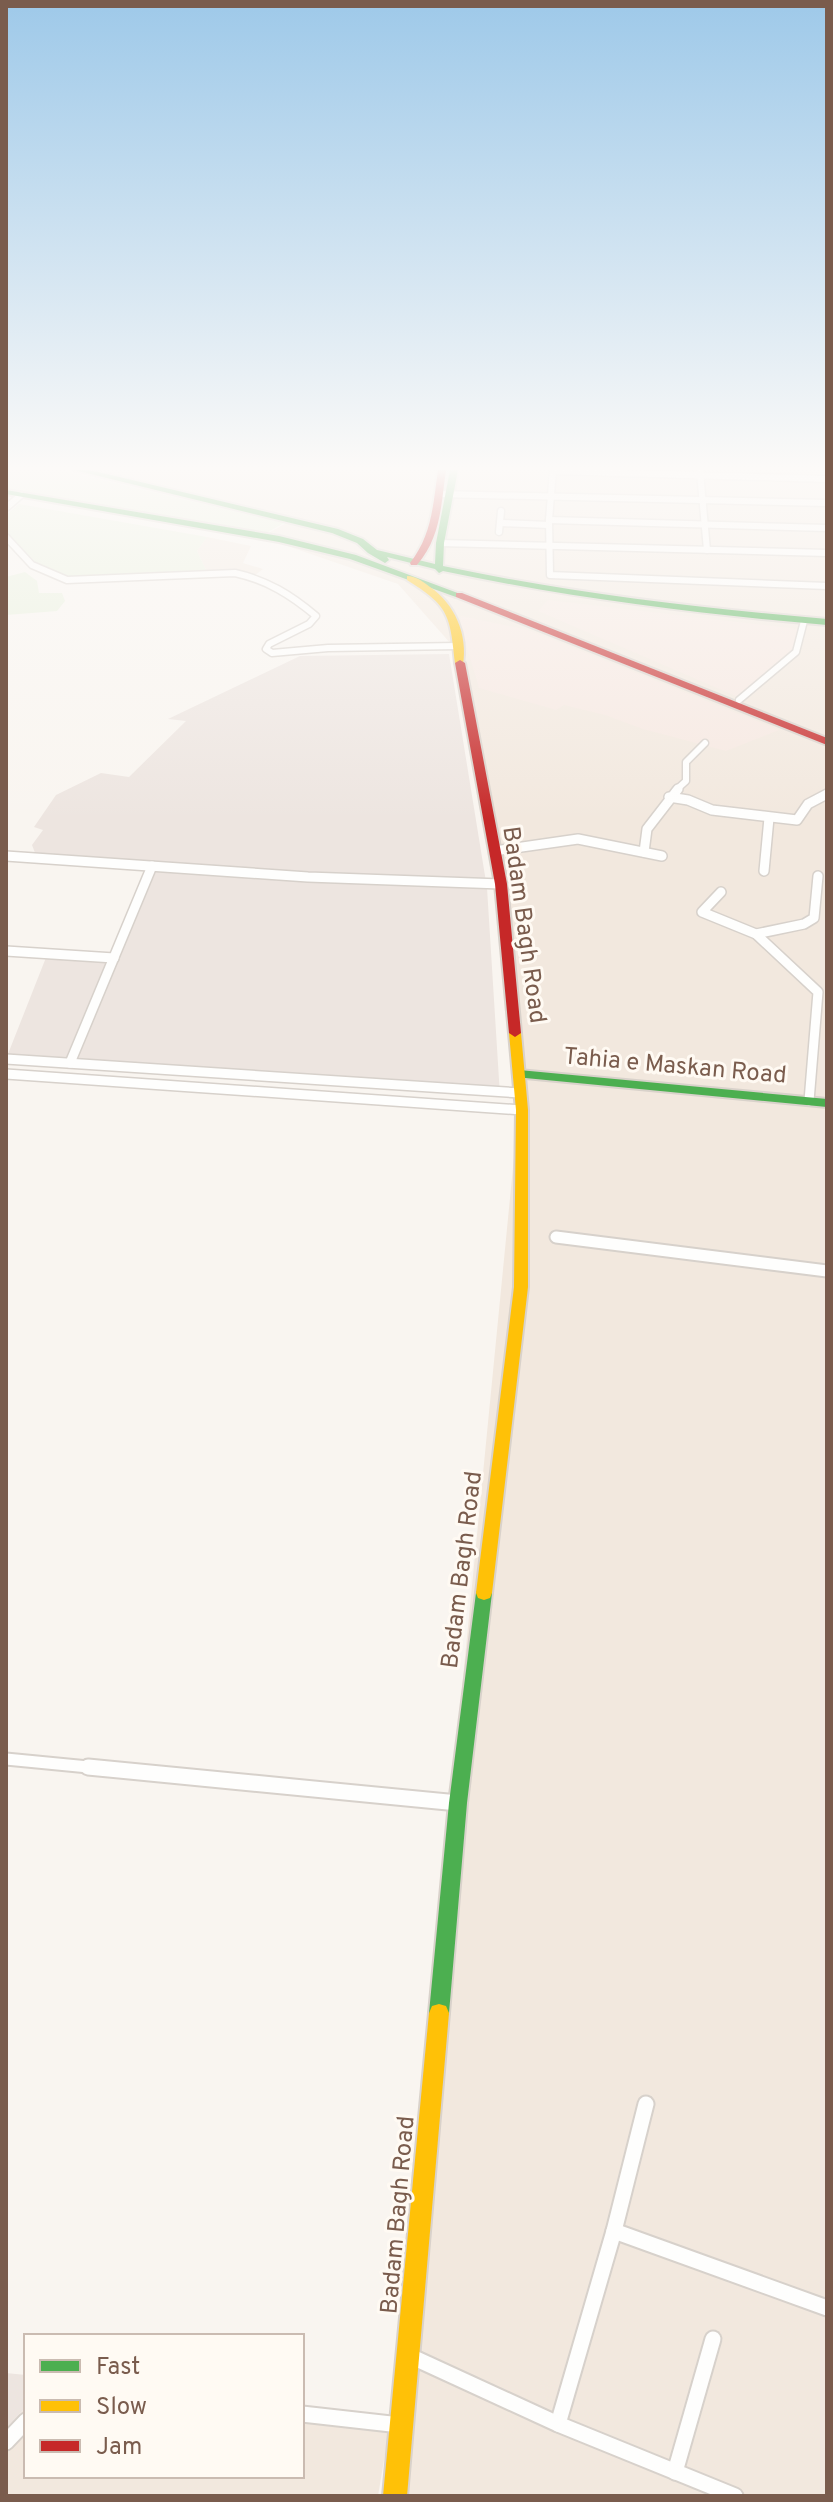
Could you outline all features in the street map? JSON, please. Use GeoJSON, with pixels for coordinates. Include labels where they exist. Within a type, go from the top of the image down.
{"type":"FeatureCollection","features":[{"type":"Feature","properties":{"kind":"main road","name":"Badam Bagh Road"},"geometry":{"type":"LineString","coordinates":[[395,2496],[458,1803],[521,1287],[522,1110],[501,884],[463,694],[454,614],[429,587]]}},
{"type":"Feature","properties":{"kind":"main road"},"geometry":{"type":"LineString","coordinates":[[447,587],[475,600],[516,611],[827,735]]}},
{"type":"Feature","properties":{"kind":"main road"},"geometry":{"type":"LineString","coordinates":[[464,587],[827,742]]}},
{"type":"Feature","properties":{"kind":"main road"},"geometry":{"type":"LineString","coordinates":[[520,587],[803,624],[827,630]]}},
{"type":"Feature","properties":{"kind":"main road"},"geometry":{"type":"LineString","coordinates":[[803,624],[827,622]]}},
{"type":"Feature","properties":{"kind":"main road","name":"Tahia e Maskan Road"},"geometry":{"type":"LineString","coordinates":[[519,1083],[809,1101],[827,1105]]}},
{"type":"Feature","properties":{"kind":"main road","name":"Tahia e Maskan Road"},"geometry":{"type":"LineString","coordinates":[[519,1083],[827,1105]]}},
{"type":"Feature","properties":{"kind":"street"},"geometry":{"type":"LineString","coordinates":[[275,587],[294,597],[316,616],[309,624],[269,644],[266,649],[272,653],[328,648],[458,648]]}},
{"type":"Feature","properties":{"kind":"street"},"geometry":{"type":"LineString","coordinates":[[739,700],[796,652],[803,624]]}},
{"type":"Feature","properties":{"kind":"street"},"geometry":{"type":"LineString","coordinates":[[644,852],[647,829],[669,797],[686,781],[686,762],[705,743]]}},
{"type":"Feature","properties":{"kind":"street"},"geometry":{"type":"LineString","coordinates":[[669,797],[688,800],[712,810],[797,820],[808,804],[827,794]]}},
{"type":"Feature","properties":{"kind":"street"},"geometry":{"type":"LineString","coordinates":[[764,871],[769,818]]}},
{"type":"Feature","properties":{"kind":"street"},"geometry":{"type":"LineString","coordinates":[[494,851],[578,839],[662,856]]}},
{"type":"Feature","properties":{"kind":"street"},"geometry":{"type":"LineString","coordinates":[[6,856],[308,877],[501,884]]}},
{"type":"Feature","properties":{"kind":"street"},"geometry":{"type":"LineString","coordinates":[[70,1063],[152,866]]}},
{"type":"Feature","properties":{"kind":"street"},"geometry":{"type":"LineString","coordinates":[[756,934],[804,924],[814,918],[818,876]]}},
{"type":"Feature","properties":{"kind":"street"},"geometry":{"type":"LineString","coordinates":[[721,892],[702,912],[756,934],[774,956],[811,980],[823,992],[809,1101]]}},
{"type":"Feature","properties":{"kind":"street"},"geometry":{"type":"LineString","coordinates":[[6,951],[114,958]]}},
{"type":"Feature","properties":{"kind":"street"},"geometry":{"type":"LineString","coordinates":[[6,1059],[519,1083]]}},
{"type":"Feature","properties":{"kind":"street"},"geometry":{"type":"LineString","coordinates":[[6,1074],[522,1110]]}},
{"type":"Feature","properties":{"kind":"street"},"geometry":{"type":"LineString","coordinates":[[556,1237],[827,1271]]}},
{"type":"Feature","properties":{"kind":"street"},"geometry":{"type":"LineString","coordinates":[[6,1759],[458,1803]]}},
{"type":"Feature","properties":{"kind":"street"},"geometry":{"type":"LineString","coordinates":[[558,2424],[614,2231],[646,2104]]}},
{"type":"Feature","properties":{"kind":"street"},"geometry":{"type":"LineString","coordinates":[[614,2231],[827,2308]]}},
{"type":"Feature","properties":{"kind":"street"},"geometry":{"type":"LineString","coordinates":[[675,2472],[713,2339]]}},
{"type":"Feature","properties":{"kind":"street"},"geometry":{"type":"LineString","coordinates":[[408,2356],[558,2424],[735,2496]]}},
{"type":"Feature","properties":{"kind":"street"},"geometry":{"type":"LineString","coordinates":[[304,2414],[402,2425]]}},
{"type":"Feature","properties":{"kind":"street"},"geometry":{"type":"LineString","coordinates":[[6,2442],[24,2423]]}},
{"type":"Feature","properties":{"kind":"shaded area"},"geometry":{"type":"Polygon","coordinates":[[[400,587],[827,587],[827,2496],[402,2496],[388,2436],[378,2496],[6,2496],[6,2428],[24,2409],[24,2478],[304,2478],[304,2419],[389,2433],[520,1096],[510,963],[459,653],[400,587]]]}},
{"type":"Feature","properties":{"kind":"shaded area"},"geometry":{"type":"Polygon","coordinates":[[[548,600],[798,629],[791,653],[738,697],[538,611],[548,600]]]}},
{"type":"Feature","properties":{"kind":"shaded area"},"geometry":{"type":"Polygon","coordinates":[[[461,616],[528,630],[779,730],[726,751],[643,729],[605,715],[564,705],[556,710],[479,688],[460,624],[461,616]]]}},
{"type":"Feature","properties":{"kind":"shaded area"},"geometry":{"type":"Polygon","coordinates":[[[449,654],[487,888],[500,1096],[6,1059],[47,955],[113,958],[152,867],[37,858],[32,845],[43,830],[34,827],[56,795],[101,773],[129,777],[186,721],[168,719],[300,656],[449,654]]]}},
{"type":"Feature","properties":{"kind":"shaded area"},"geometry":{"type":"Polygon","coordinates":[[[6,2373],[24,2375],[24,2409],[6,2428],[6,2373]]]}},
{"type":"Feature","properties":{"kind":"green space"},"geometry":{"type":"Polygon","coordinates":[[[6,587],[38,587],[39,593],[62,593],[65,601],[57,611],[6,615],[6,587]]]}},
{"type":"Feature","properties":{"kind":"traffic: fast"},"geometry":{"type":"LineString","coordinates":[[436,587],[459,595]]}},
{"type":"Feature","properties":{"kind":"traffic: fast"},"geometry":{"type":"LineString","coordinates":[[540,587],[712,611],[827,622]]}},
{"type":"Feature","properties":{"kind":"traffic: fast"},"geometry":{"type":"LineString","coordinates":[[519,1074],[827,1103]]}},
{"type":"Feature","properties":{"kind":"traffic: fast"},"geometry":{"type":"LineString","coordinates":[[439,2013],[458,1803],[484,1593]]}},
{"type":"Feature","properties":{"kind":"traffic: slow"},"geometry":{"type":"LineString","coordinates":[[423,587],[444,603],[450,612],[460,663]]}},
{"type":"Feature","properties":{"kind":"traffic: slow"},"geometry":{"type":"LineString","coordinates":[[484,1593],[521,1287],[522,1110],[515,1033]]}},
{"type":"Feature","properties":{"kind":"traffic: slow"},"geometry":{"type":"LineString","coordinates":[[395,2496],[439,2013]]}},
{"type":"Feature","properties":{"kind":"traffic: jam"},"geometry":{"type":"LineString","coordinates":[[459,595],[827,742]]}},
{"type":"Feature","properties":{"kind":"traffic: jam"},"geometry":{"type":"LineString","coordinates":[[460,663],[501,884],[515,1033]]}}]}
